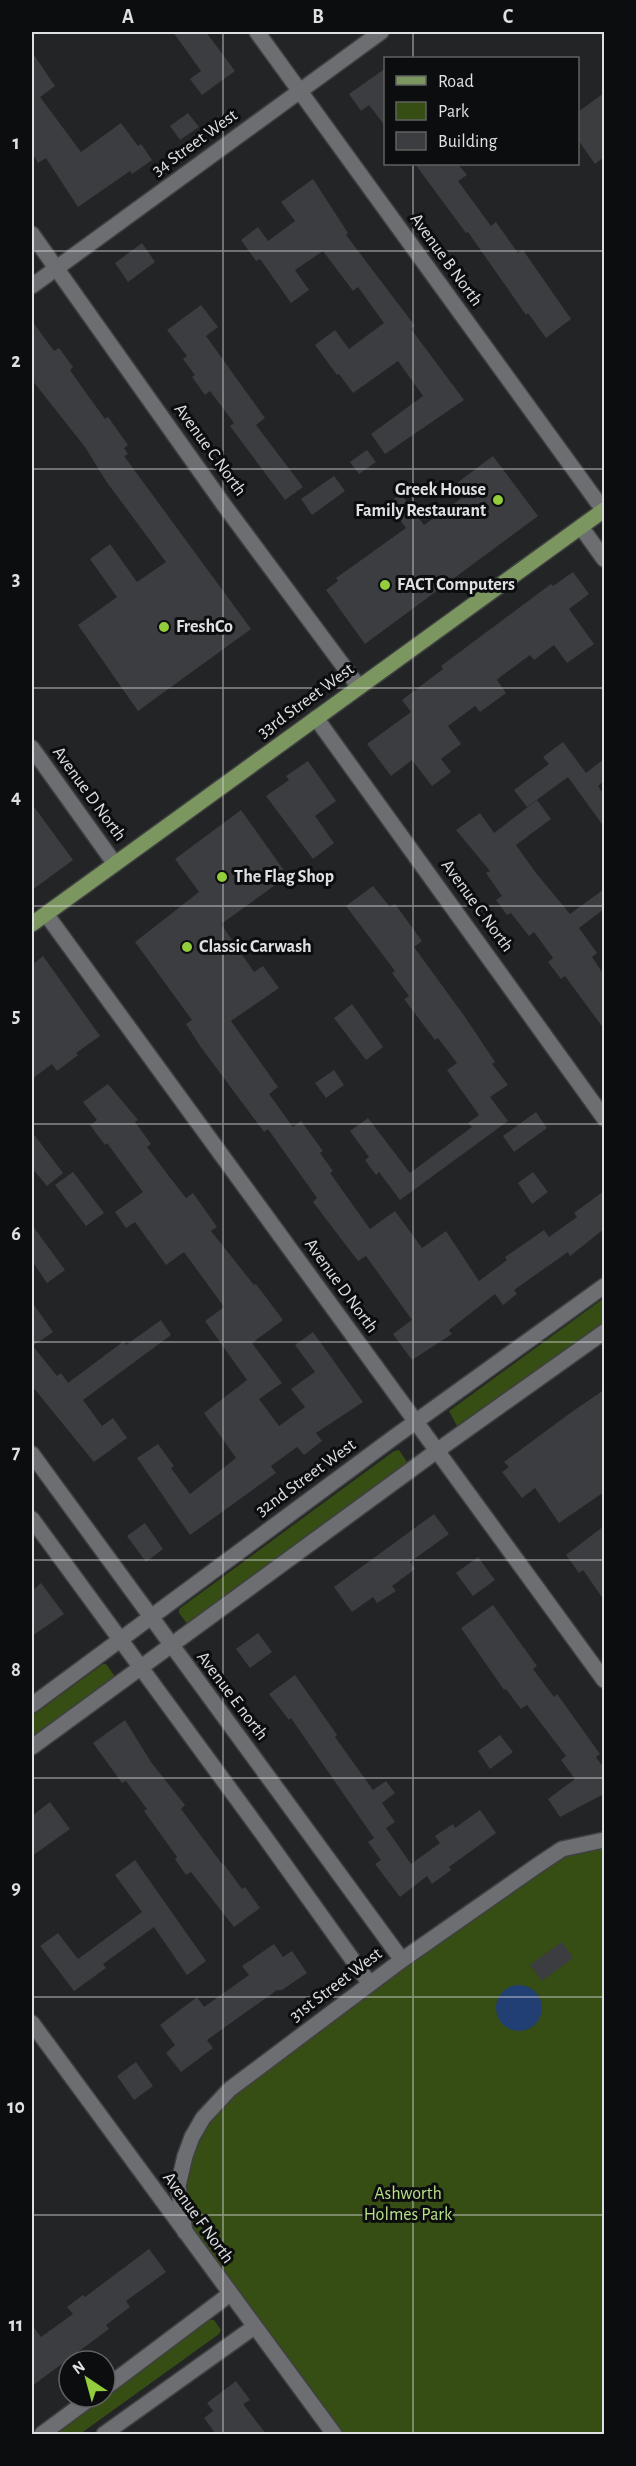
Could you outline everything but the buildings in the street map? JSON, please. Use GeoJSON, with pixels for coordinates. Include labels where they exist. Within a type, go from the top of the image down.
{"type":"FeatureCollection","features":[{"type":"Feature","properties":{"kind":"main road","name":"33rd Street West"},"geometry":{"type":"LineString","coordinates":[[32,924],[604,511]]}},
{"type":"Feature","properties":{"kind":"street","name":"Avenue B North"},"geometry":{"type":"LineString","coordinates":[[257,32],[604,511]]}},
{"type":"Feature","properties":{"kind":"street","name":"34 Street West"},"geometry":{"type":"LineString","coordinates":[[32,286],[381,32]]}},
{"type":"Feature","properties":{"kind":"street","name":"Avenue C North"},"geometry":{"type":"LineString","coordinates":[[32,234],[224,505],[359,687]]}},
{"type":"Feature","properties":{"kind":"street"},"geometry":{"type":"LineString","coordinates":[[581,527],[604,560]]}},
{"type":"Feature","properties":{"kind":"street","name":"Avenue C North"},"geometry":{"type":"LineString","coordinates":[[316,718],[604,1118]]}},
{"type":"Feature","properties":{"kind":"street","name":"Avenue D North"},"geometry":{"type":"LineString","coordinates":[[32,748],[115,864]]}},
{"type":"Feature","properties":{"kind":"street","name":"Avenue D North"},"geometry":{"type":"LineString","coordinates":[[46,914],[604,1680]]}},
{"type":"Feature","properties":{"kind":"street","name":"32nd Street West"},"geometry":{"type":"LineString","coordinates":[[32,1704],[604,1286]]}},
{"type":"Feature","properties":{"kind":"street"},"geometry":{"type":"LineString","coordinates":[[32,1747],[438,1450],[604,1332]]}},
{"type":"Feature","properties":{"kind":"street","name":"Avenue E north"},"geometry":{"type":"LineString","coordinates":[[32,1454],[170,1646],[402,1960]]}},
{"type":"Feature","properties":{"kind":"street"},"geometry":{"type":"LineString","coordinates":[[32,1519],[370,1984]]}},
{"type":"Feature","properties":{"kind":"street","name":"31st Street West"},"geometry":{"type":"LineString","coordinates":[[185,2232],[178,2186],[192,2137],[203,2118],[230,2089],[402,1960],[562,1849],[604,1840]]}},
{"type":"Feature","properties":{"kind":"street","name":"Avenue F North"},"geometry":{"type":"LineString","coordinates":[[32,2023],[334,2434]]}},
{"type":"Feature","properties":{"kind":"street"},"geometry":{"type":"LineString","coordinates":[[117,2379],[230,2295]]}},
{"type":"Feature","properties":{"kind":"street"},"geometry":{"type":"LineString","coordinates":[[104,2434],[254,2327]]}},
{"type":"Feature","properties":{"kind":"street"},"geometry":{"type":"LineString","coordinates":[[42,2434],[76,2409]]}},
{"type":"Feature","properties":{"kind":"green space"},"geometry":{"type":"Polygon","coordinates":[[[604,1298],[604,1323],[458,1428],[449,1411],[604,1298]]]}},
{"type":"Feature","properties":{"kind":"green space"},"geometry":{"type":"Polygon","coordinates":[[[399,1450],[409,1465],[188,1625],[179,1613],[179,1609],[394,1451],[399,1450]]]}},
{"type":"Feature","properties":{"kind":"green space"},"geometry":{"type":"Polygon","coordinates":[[[106,1664],[116,1678],[32,1742],[32,1716],[106,1664]]]}},
{"type":"Feature","properties":{"kind":"green space","name":"Ashworth Holmes Park"},"geometry":{"type":"Polygon","coordinates":[[[604,1840],[604,2434],[334,2434],[185,2232],[179,2202],[203,2118],[538,1865],[604,1840]]]}},
{"type":"Feature","properties":{"kind":"green space"},"geometry":{"type":"Polygon","coordinates":[[[210,2320],[214,2320],[221,2330],[219,2334],[117,2407],[117,2387],[210,2320]]]}},
{"type":"Feature","properties":{"kind":"green space"},"geometry":{"type":"Polygon","coordinates":[[[87,2409],[115,2409],[80,2434],[52,2434],[87,2409]]]}},
{"type":"Feature","properties":{"kind":"water"},"geometry":{"type":"Polygon","coordinates":[[[519,1985],[535,1992],[542,2008],[535,2024],[519,2031],[503,2024],[496,2008],[503,1992],[519,1985]]]}},
{"type":"Feature","properties":{"kind":"place","name":"Greek House Family Restaurant"},"geometry":{"type":"Point","coordinates":[498,500]}},
{"type":"Feature","properties":{"kind":"place","name":"FACT Computers"},"geometry":{"type":"Point","coordinates":[385,585]}},
{"type":"Feature","properties":{"kind":"place","name":"FreshCo"},"geometry":{"type":"Point","coordinates":[164,627]}},
{"type":"Feature","properties":{"kind":"place","name":"The Flag Shop"},"geometry":{"type":"Point","coordinates":[222,877]}},
{"type":"Feature","properties":{"kind":"place","name":"Classic Carwash"},"geometry":{"type":"Point","coordinates":[187,947]}}]}
